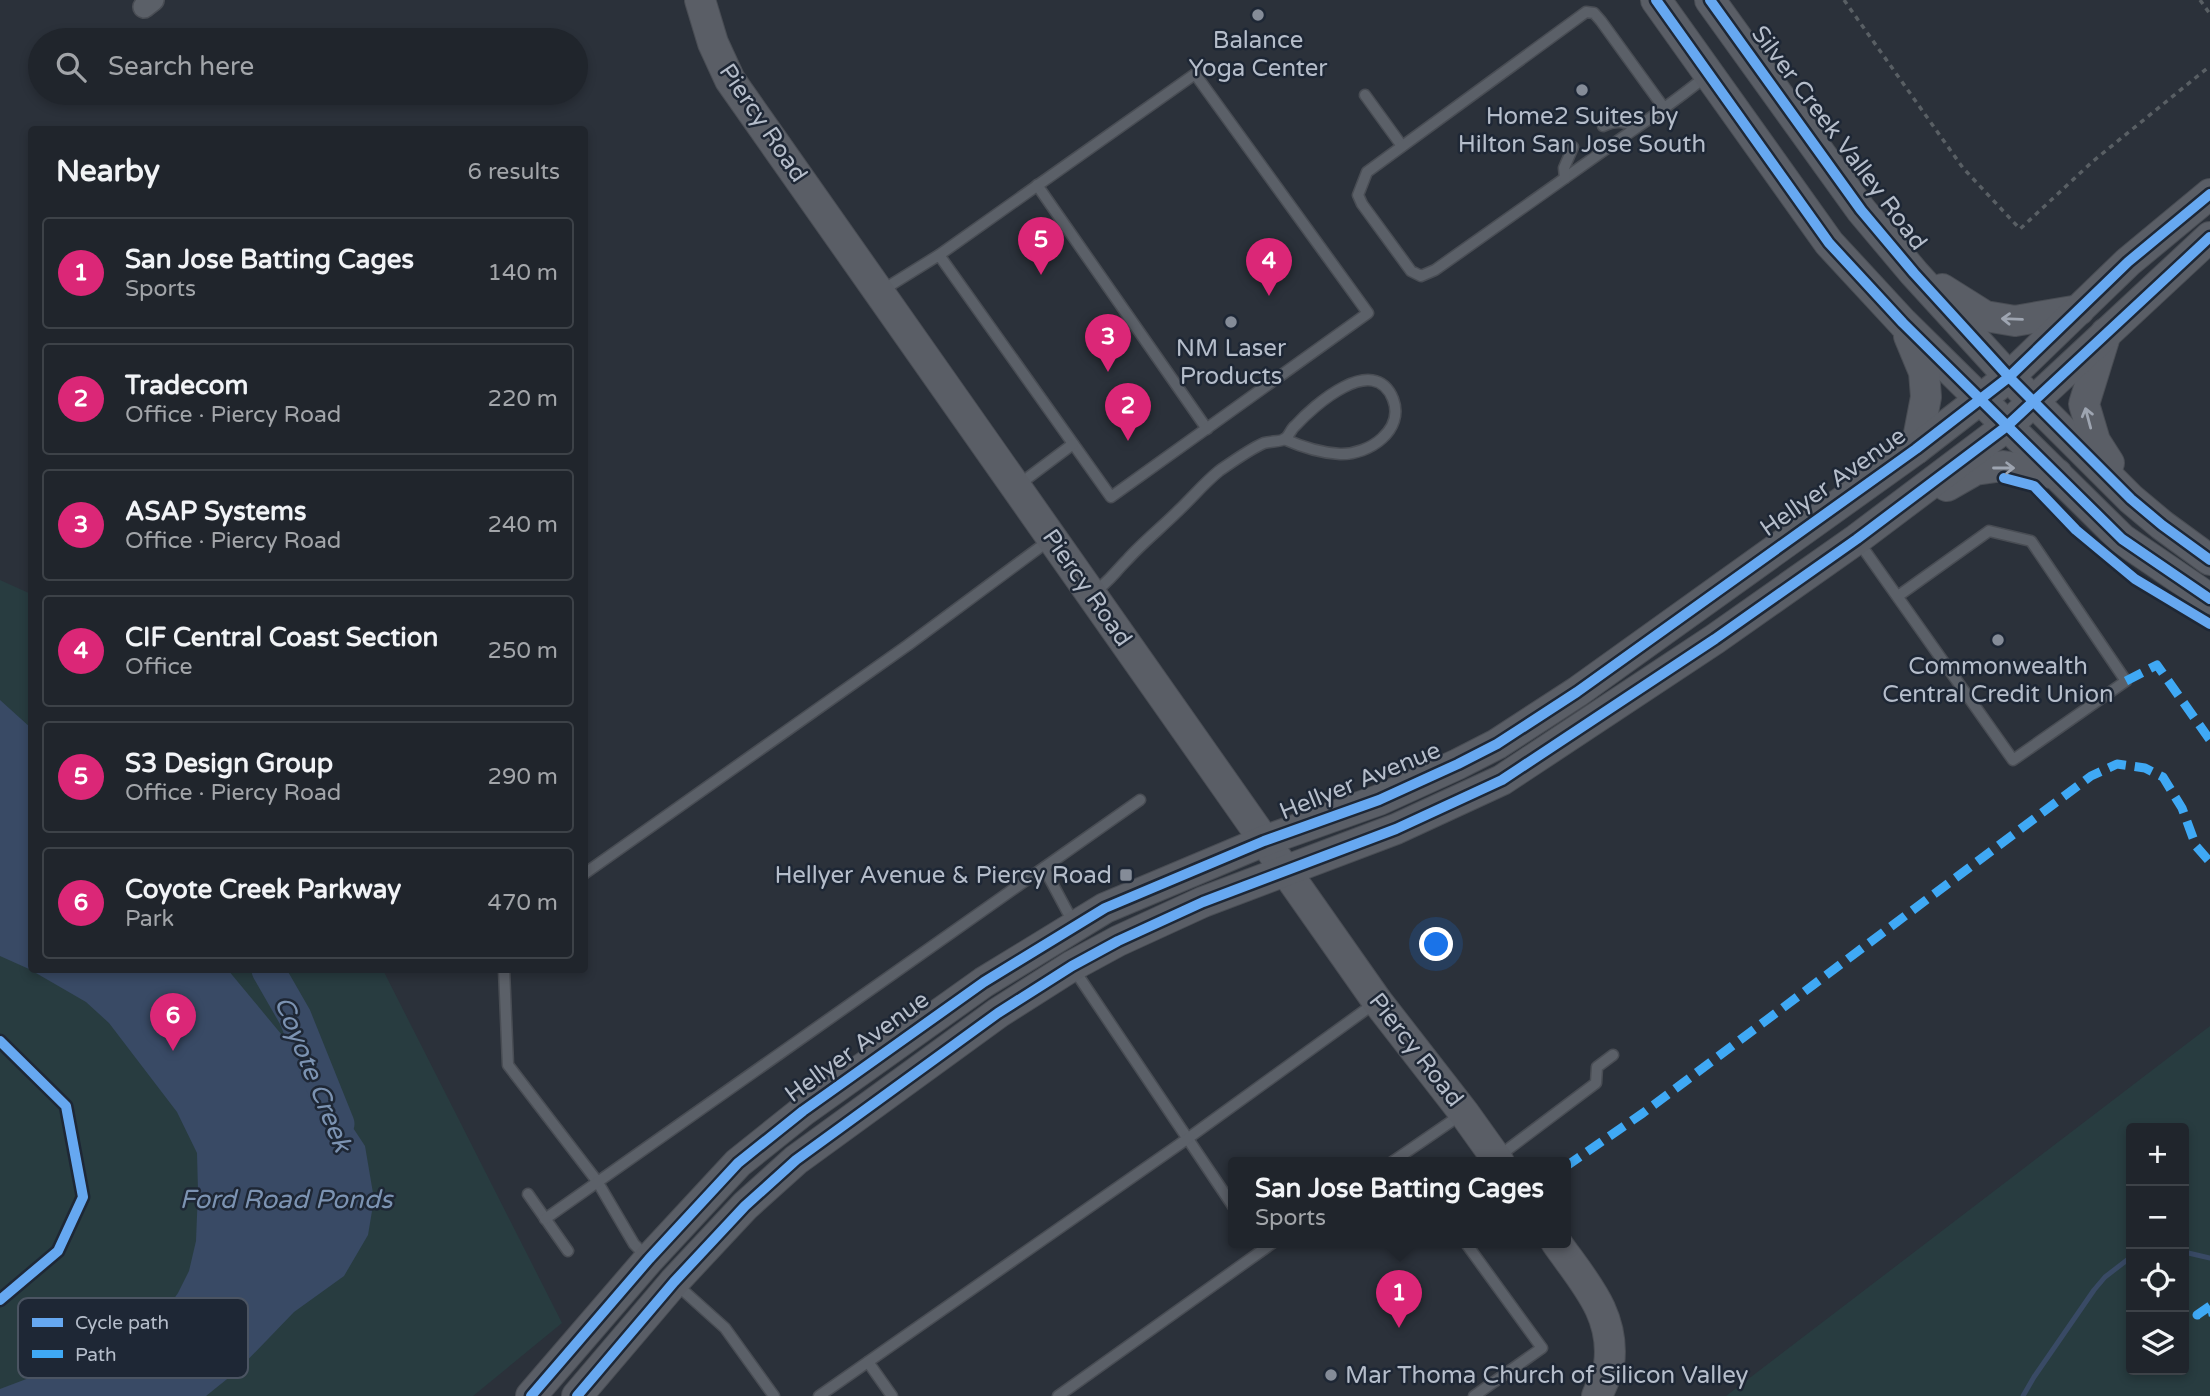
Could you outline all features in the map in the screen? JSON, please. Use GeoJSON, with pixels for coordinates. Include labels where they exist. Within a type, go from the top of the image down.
{"type":"FeatureCollection","features":[{"type":"Feature","properties":{"kind":"main road","name":"Piercy Road"},"geometry":{"type":"LineString","coordinates":[[700,0],[713,44],[730,80],[1377,1001],[1496,1157]]}},
{"type":"Feature","properties":{"kind":"main road"},"geometry":{"type":"LineString","coordinates":[[1656,0],[1829,243],[1903,323],[2123,539],[2210,599]]}},
{"type":"Feature","properties":{"kind":"main road","name":"Silver Creek Valley Road"},"geometry":{"type":"LineString","coordinates":[[1710,0],[1861,210],[1914,273],[2009,377],[2131,499],[2210,560]]}},
{"type":"Feature","properties":{"kind":"main road","name":"Hellyer Avenue"},"geometry":{"type":"LineString","coordinates":[[531,1396],[649,1259],[738,1163],[803,1111],[984,982],[1105,908],[1264,841],[1379,800],[1497,744],[1577,692],[1916,449],[2009,377],[2128,262],[2210,194]]}},
{"type":"Feature","properties":{"kind":"main road"},"geometry":{"type":"LineString","coordinates":[[577,1396],[674,1282],[745,1206],[796,1160],[998,1013],[1072,966],[1118,941],[1203,902],[1396,829],[1502,780],[1672,668],[1857,539],[2007,426],[2210,237]]}},
{"type":"Feature","properties":{"kind":"main road"},"geometry":{"type":"LineString","coordinates":[[1914,273],[1985,316],[2015,321],[2079,310]]}},
{"type":"Feature","properties":{"kind":"main road"},"geometry":{"type":"LineString","coordinates":[[1903,323],[1924,372],[1926,397],[1916,449]]}},
{"type":"Feature","properties":{"kind":"main road"},"geometry":{"type":"LineString","coordinates":[[2106,331],[2084,404],[2095,441],[2131,499]]}},
{"type":"Feature","properties":{"kind":"main road"},"geometry":{"type":"LineString","coordinates":[[1857,539],[1975,470],[2003,466],[2057,474]]}},
{"type":"Feature","properties":{"kind":"main road"},"geometry":{"type":"LineString","coordinates":[[1560,1248],[1602,1307],[1610,1338],[1609,1367],[1597,1396]]}},
{"type":"Feature","properties":{"kind":"main road"},"geometry":{"type":"LineString","coordinates":[[649,1259],[674,1282]]}},
{"type":"Feature","properties":{"kind":"lane"},"geometry":{"type":"LineString","coordinates":[[1664,108],[1601,21],[1594,13],[1586,12],[1367,172],[1358,195],[1411,271],[1421,276],[1436,270],[1664,108],[1708,74]]}},
{"type":"Feature","properties":{"kind":"lane"},"geometry":{"type":"LineString","coordinates":[[878,293],[939,255],[1195,74],[1368,313],[1111,496],[939,255]]}},
{"type":"Feature","properties":{"kind":"lane"},"geometry":{"type":"LineString","coordinates":[[1365,96],[1402,146]]}},
{"type":"Feature","properties":{"kind":"lane"},"geometry":{"type":"LineString","coordinates":[[1603,126],[1613,121],[1637,127]]}},
{"type":"Feature","properties":{"kind":"lane"},"geometry":{"type":"LineString","coordinates":[[1565,178],[1563,169],[1573,147]]}},
{"type":"Feature","properties":{"kind":"lane"},"geometry":{"type":"LineString","coordinates":[[1037,185],[1207,429]]}},
{"type":"Feature","properties":{"kind":"lane"},"geometry":{"type":"LineString","coordinates":[[1091,595],[1111,581],[1127,560],[1218,472],[1264,444],[1284,439],[1315,407],[1345,385],[1364,379],[1376,381],[1387,388],[1394,401],[1395,419],[1387,436],[1361,451],[1342,454],[1318,451],[1284,439]]}},
{"type":"Feature","properties":{"kind":"lane"},"geometry":{"type":"LineString","coordinates":[[1015,487],[1073,444]]}},
{"type":"Feature","properties":{"kind":"lane"},"geometry":{"type":"LineString","coordinates":[[1857,539],[2013,760],[2126,681],[2031,541],[1989,531],[1898,596]]}},
{"type":"Feature","properties":{"kind":"lane"},"geometry":{"type":"LineString","coordinates":[[588,871],[908,645],[1052,539]]}},
{"type":"Feature","properties":{"kind":"lane"},"geometry":{"type":"LineString","coordinates":[[545,1219],[1140,800]]}},
{"type":"Feature","properties":{"kind":"lane"},"geometry":{"type":"LineString","coordinates":[[1044,868],[1075,927]]}},
{"type":"Feature","properties":{"kind":"lane"},"geometry":{"type":"LineString","coordinates":[[1072,966],[1228,1199]]}},
{"type":"Feature","properties":{"kind":"lane"},"geometry":{"type":"LineString","coordinates":[[504,973],[508,1065],[597,1181],[634,1244],[649,1259]]}},
{"type":"Feature","properties":{"kind":"lane"},"geometry":{"type":"LineString","coordinates":[[819,1396],[1187,1139],[1377,1001]]}},
{"type":"Feature","properties":{"kind":"lane"},"geometry":{"type":"LineString","coordinates":[[1502,1157],[1597,1083],[1597,1067],[1613,1055]]}},
{"type":"Feature","properties":{"kind":"lane"},"geometry":{"type":"LineString","coordinates":[[1403,1157],[1464,1112]]}},
{"type":"Feature","properties":{"kind":"lane"},"geometry":{"type":"LineString","coordinates":[[528,1194],[568,1251]]}},
{"type":"Feature","properties":{"kind":"lane"},"geometry":{"type":"LineString","coordinates":[[1058,1396],[1257,1248]]}},
{"type":"Feature","properties":{"kind":"lane"},"geometry":{"type":"LineString","coordinates":[[1469,1248],[1542,1348],[1474,1396]]}},
{"type":"Feature","properties":{"kind":"lane"},"geometry":{"type":"LineString","coordinates":[[674,1282],[725,1328],[774,1396]]}},
{"type":"Feature","properties":{"kind":"lane"},"geometry":{"type":"LineString","coordinates":[[868,1362],[892,1396]]}},
{"type":"Feature","properties":{"kind":"path"},"geometry":{"type":"LineString","coordinates":[[1844,0],[1963,167],[2020,229],[2092,162],[2210,66]]}},
{"type":"Feature","properties":{"kind":"path"},"geometry":{"type":"LineString","coordinates":[[2200,0],[2210,13]]}},
{"type":"Feature","properties":{"kind":"green space"},"geometry":{"type":"Polygon","coordinates":[[[0,580],[28,593],[28,973],[385,973],[562,1323],[473,1396],[0,1396],[0,580]]]}},
{"type":"Feature","properties":{"kind":"green space"},"geometry":{"type":"Polygon","coordinates":[[[2210,1026],[2210,1396],[1726,1396],[2210,1026]]]}},
{"type":"Feature","properties":{"kind":"water","name":"Ford Road Ponds"},"geometry":{"type":"Polygon","coordinates":[[[0,700],[28,725],[28,969],[0,956],[0,700]]]}},
{"type":"Feature","properties":{"kind":"water","name":"Ford Road Ponds"},"geometry":{"type":"Polygon","coordinates":[[[36,973],[230,973],[330,1093],[365,1146],[374,1199],[368,1235],[344,1276],[294,1312],[248,1360],[248,1298],[174,1298],[189,1271],[196,1241],[197,1153],[177,1112],[109,1023],[86,1002],[36,973]]]}},
{"type":"Feature","properties":{"kind":"water","name":"Ford Road Ponds"},"geometry":{"type":"Polygon","coordinates":[[[29,1378],[228,1378],[206,1396],[0,1396],[0,1389],[29,1378]]]}},
{"type":"Feature","properties":{"kind":"waterway","name":"Coyote Creek"},"geometry":{"type":"LineString","coordinates":[[270,973],[295,1017],[338,1124]]}},
{"type":"Feature","properties":{"kind":"waterway"},"geometry":{"type":"LineString","coordinates":[[2189,1253],[2210,1258]]}},
{"type":"Feature","properties":{"kind":"waterway"},"geometry":{"type":"LineString","coordinates":[[2023,1396],[2094,1290],[2105,1277],[2126,1261]]}},
{"type":"Feature","properties":{"kind":"marked path"},"geometry":{"type":"LineString","coordinates":[[2126,681],[2157,665],[2210,740]]}},
{"type":"Feature","properties":{"kind":"marked path"},"geometry":{"type":"LineString","coordinates":[[1571,1163],[1643,1113],[2091,776],[2117,764],[2145,768],[2163,777],[2182,808],[2196,846],[2210,862]]}},
{"type":"Feature","properties":{"kind":"marked path"},"geometry":{"type":"LineString","coordinates":[[2210,1306],[2197,1315],[2210,1312]]}},
{"type":"Feature","properties":{"kind":"cycle path"},"geometry":{"type":"LineString","coordinates":[[1656,0],[1829,243],[1903,323],[2122,539],[2210,599]]}},
{"type":"Feature","properties":{"kind":"cycle path"},"geometry":{"type":"LineString","coordinates":[[1710,0],[1861,210],[1914,273],[2009,377],[2131,499],[2210,560]]}},
{"type":"Feature","properties":{"kind":"cycle path"},"geometry":{"type":"LineString","coordinates":[[531,1396],[649,1259],[738,1163],[803,1111],[984,982],[1105,908],[1264,841],[1379,800],[1458,764],[1497,744],[1577,692],[1916,449],[2009,377],[2128,262],[2210,194]]}},
{"type":"Feature","properties":{"kind":"cycle path"},"geometry":{"type":"LineString","coordinates":[[577,1396],[674,1282],[745,1206],[796,1160],[998,1013],[1072,966],[1118,941],[1203,902],[1396,829],[1502,780],[1715,639],[1857,539],[2007,426],[2210,237]]}},
{"type":"Feature","properties":{"kind":"cycle path"},"geometry":{"type":"LineString","coordinates":[[2004,478],[2034,486],[2076,530],[2135,579],[2210,624]]}},
{"type":"Feature","properties":{"kind":"cycle path"},"geometry":{"type":"LineString","coordinates":[[0,1041],[66,1106],[83,1197],[58,1251],[0,1300]]}},
{"type":"Feature","properties":{"kind":"place","name":"Balance Yoga Center"},"geometry":{"type":"Point","coordinates":[1258,15]}},
{"type":"Feature","properties":{"kind":"place","name":"Home2 Suites by Hilton San Jose South"},"geometry":{"type":"Point","coordinates":[1582,90]}},
{"type":"Feature","properties":{"kind":"place","name":"S3 Design Group"},"geometry":{"type":"Point","coordinates":[1041,275]}},
{"type":"Feature","properties":{"kind":"place","name":"CIF Central Coast Section"},"geometry":{"type":"Point","coordinates":[1269,296]}},
{"type":"Feature","properties":{"kind":"place","name":"NM Laser Products"},"geometry":{"type":"Point","coordinates":[1231,322]}},
{"type":"Feature","properties":{"kind":"place","name":"ASAP Systems"},"geometry":{"type":"Point","coordinates":[1108,372]}},
{"type":"Feature","properties":{"kind":"place","name":"Tradecom"},"geometry":{"type":"Point","coordinates":[1128,441]}},
{"type":"Feature","properties":{"kind":"place","name":"Commonwealth Central Credit Union"},"geometry":{"type":"Point","coordinates":[1998,640]}},
{"type":"Feature","properties":{"kind":"place","name":"Hellyer Avenue & Piercy Road"},"geometry":{"type":"Point","coordinates":[1126,875]}},
{"type":"Feature","properties":{"kind":"place","name":"Coyote Creek Parkway"},"geometry":{"type":"Point","coordinates":[173,1051]}},
{"type":"Feature","properties":{"kind":"place","name":"San Jose Batting Cages"},"geometry":{"type":"Point","coordinates":[1399,1328]}},
{"type":"Feature","properties":{"kind":"place","name":"Mar Thoma Church of Silicon Valley"},"geometry":{"type":"Point","coordinates":[1331,1375]}}]}
